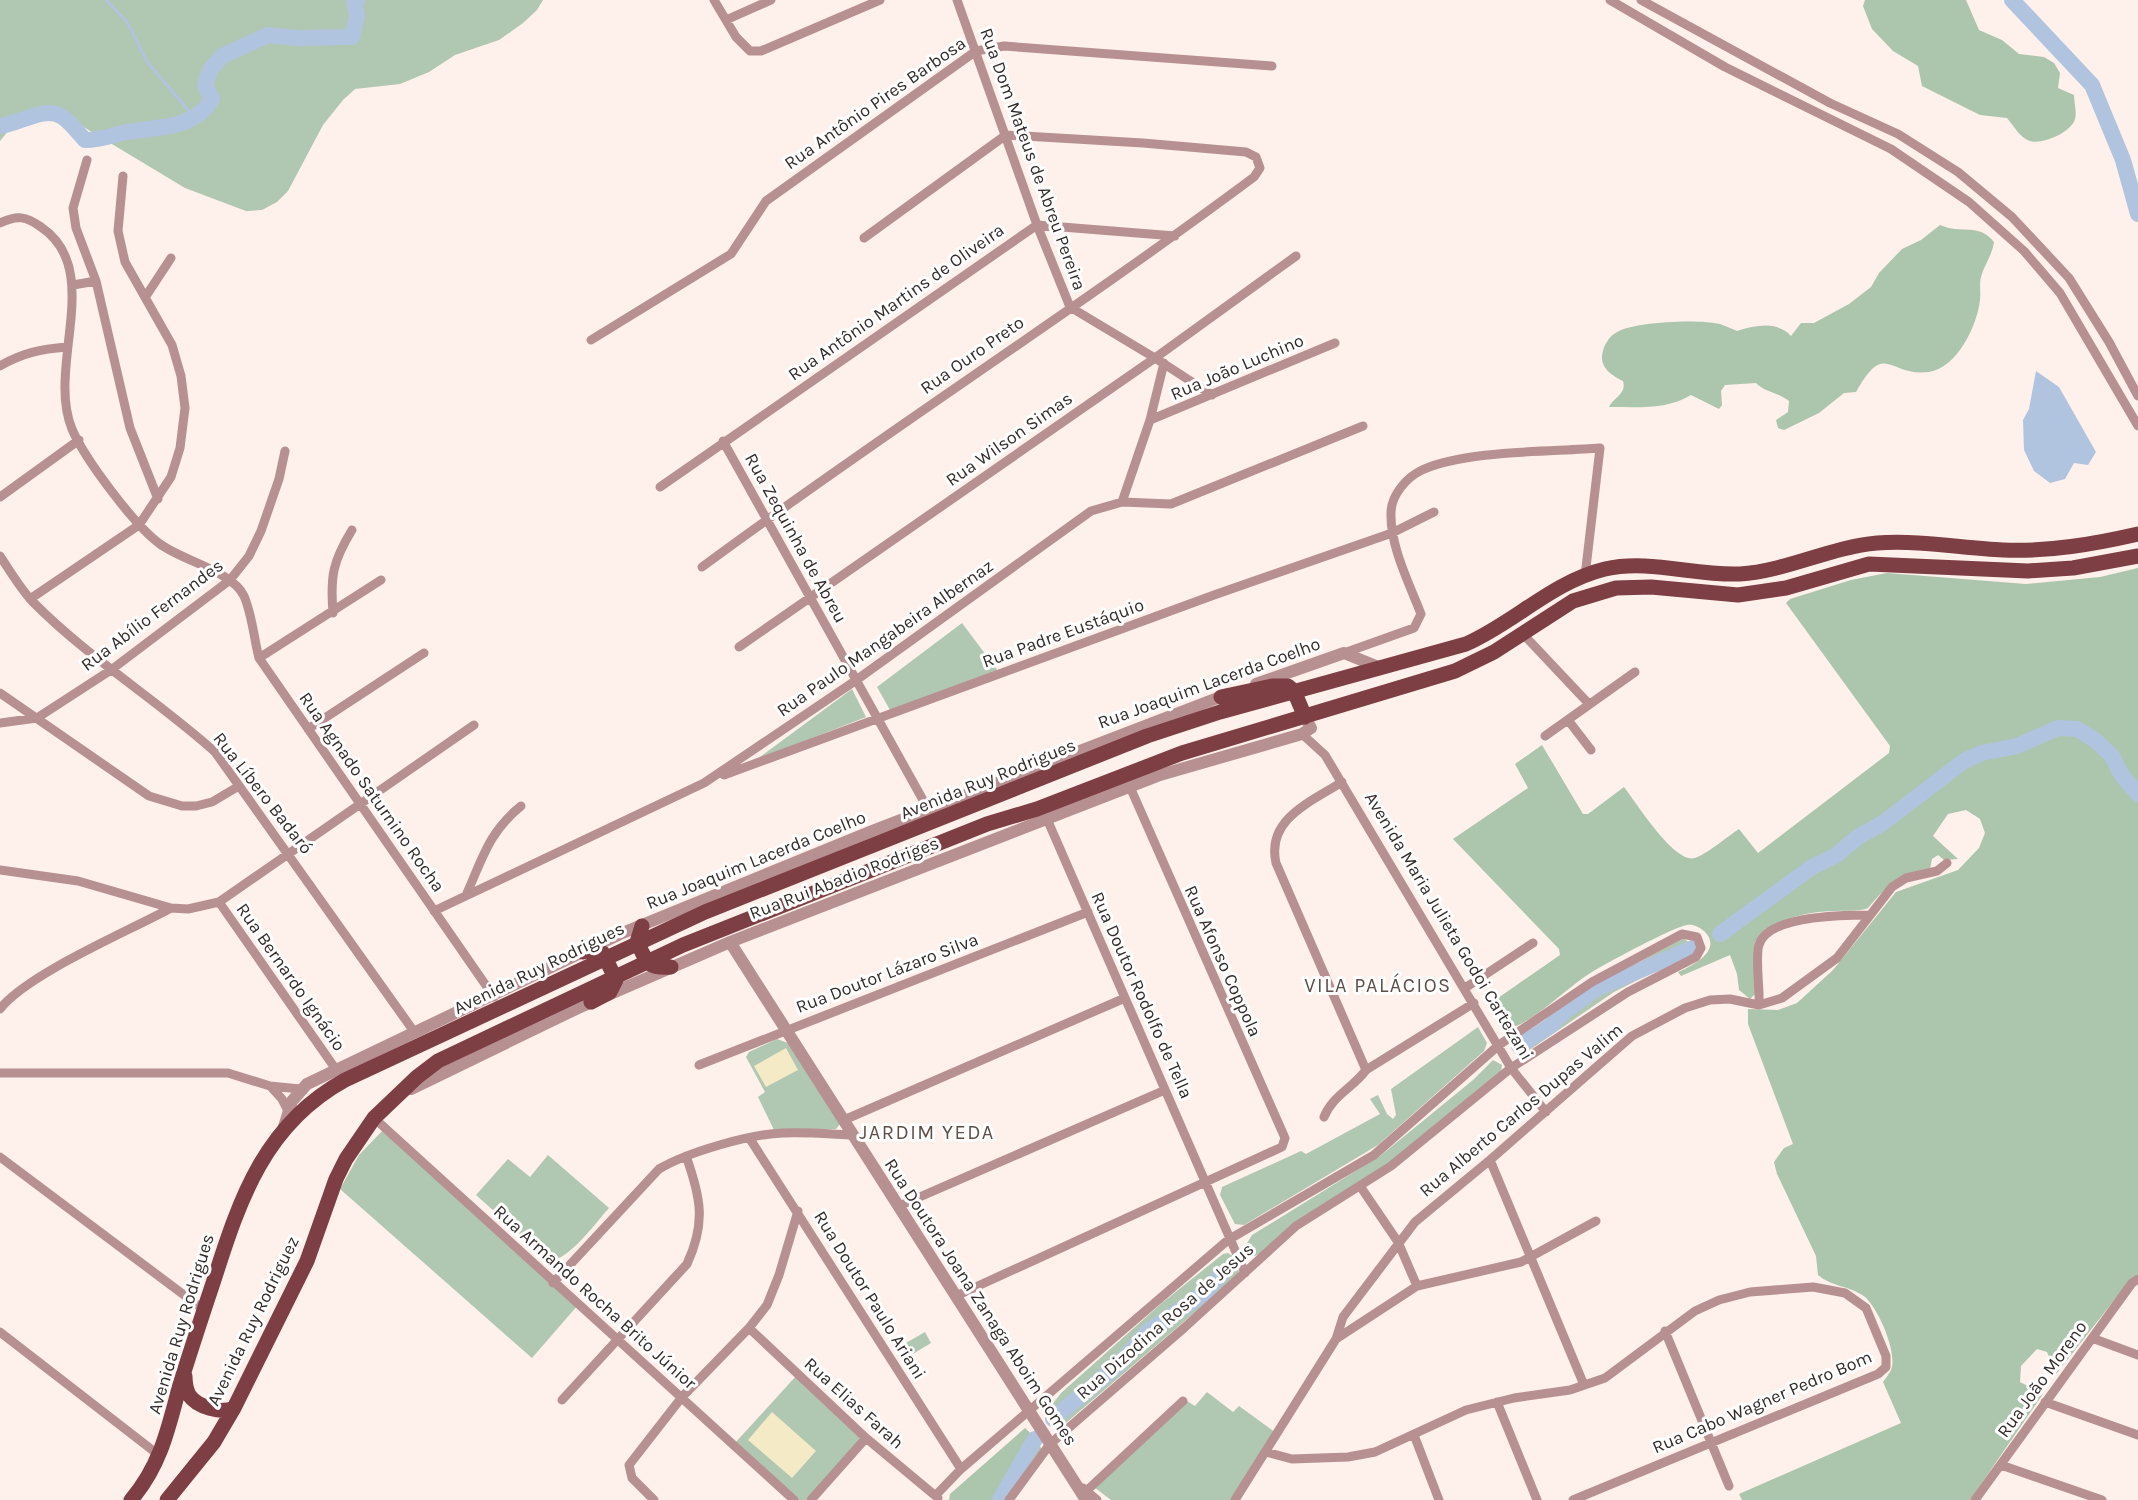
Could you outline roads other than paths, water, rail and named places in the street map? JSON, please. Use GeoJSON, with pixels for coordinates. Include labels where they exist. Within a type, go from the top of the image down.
{"type":"FeatureCollection","features":[{"type":"Feature","properties":{"kind":"main road","name":"Avenida Ruy Rodrigues"},"geometry":{"type":"LineString","coordinates":[[131,1500],[146,1483],[160,1456],[184,1373],[240,1202],[257,1168],[283,1130],[319,1096],[345,1080],[705,912],[1147,736],[1482,637],[1554,590],[1605,569],[1643,566],[1740,574],[1765,571],[1844,549],[1880,543],[2005,550],[2048,549],[2138,534]]}},
{"type":"Feature","properties":{"kind":"main road"},"geometry":{"type":"LineString","coordinates":[[374,1118],[402,1094],[417,1077],[438,1061],[615,976],[735,923],[987,824],[1037,809],[1182,753],[1306,726],[1435,679],[1481,660],[1573,601],[1616,588],[1652,587],[1738,595],[1786,588],[1869,564],[2028,571],[2073,568],[2138,556]]}},
{"type":"Feature","properties":{"kind":"main road"},"geometry":{"type":"LineString","coordinates":[[1221,697],[1272,686],[1288,686],[1294,691],[1306,726]]}},
{"type":"Feature","properties":{"kind":"main road"},"geometry":{"type":"LineString","coordinates":[[642,926],[638,942],[647,962],[655,968],[671,967]]}},
{"type":"Feature","properties":{"kind":"main road"},"geometry":{"type":"LineString","coordinates":[[583,952],[596,950],[607,958],[615,976],[613,989],[591,1002]]}},
{"type":"Feature","properties":{"kind":"main road","name":"Avenida Ruy Rodriguez"},"geometry":{"type":"LineString","coordinates":[[168,1500],[214,1442],[234,1408],[308,1261],[336,1179],[360,1136],[374,1118]]}},
{"type":"Feature","properties":{"kind":"main road"},"geometry":{"type":"LineString","coordinates":[[184,1373],[188,1393],[194,1400],[219,1411],[234,1408]]}},
{"type":"Feature","properties":{"kind":"main road"},"geometry":{"type":"LineString","coordinates":[[175,1500],[181,1484]]}},
{"type":"Feature","properties":{"kind":"street"},"geometry":{"type":"LineString","coordinates":[[714,0],[736,37],[750,51],[761,51],[880,0]]}},
{"type":"Feature","properties":{"kind":"street"},"geometry":{"type":"LineString","coordinates":[[726,20],[771,0]]}},
{"type":"Feature","properties":{"kind":"street","name":"Rua Dom Mateus de Abreu Pereira"},"geometry":{"type":"LineString","coordinates":[[957,0],[1037,225],[1070,307],[1160,360],[1212,395]]}},
{"type":"Feature","properties":{"kind":"street"},"geometry":{"type":"LineString","coordinates":[[1610,0],[1725,67],[1891,149],[1948,185],[2024,251],[2060,293],[2138,426]]}},
{"type":"Feature","properties":{"kind":"street"},"geometry":{"type":"LineString","coordinates":[[1641,0],[1830,103],[1898,134],[1958,172],[2034,238],[2069,278],[2109,342],[2138,396]]}},
{"type":"Feature","properties":{"kind":"street","name":"Rua Antônio Pires Barbosa"},"geometry":{"type":"LineString","coordinates":[[591,340],[731,254],[766,201],[976,51],[1004,46],[1272,66]]}},
{"type":"Feature","properties":{"kind":"street"},"geometry":{"type":"LineString","coordinates":[[864,238],[1006,135]]}},
{"type":"Feature","properties":{"kind":"street","name":"Rua Ouro Preto"},"geometry":{"type":"LineString","coordinates":[[702,567],[767,519],[1175,236],[1254,177],[1260,168],[1256,157],[1246,152],[1143,142],[1006,135]]}},
{"type":"Feature","properties":{"kind":"street"},"geometry":{"type":"LineString","coordinates":[[87,160],[73,208],[76,228],[96,281],[130,428],[158,499]]}},
{"type":"Feature","properties":{"kind":"street"},"geometry":{"type":"LineString","coordinates":[[1948,185],[1958,172]]}},
{"type":"Feature","properties":{"kind":"street"},"geometry":{"type":"LineString","coordinates":[[30,599],[139,525],[158,499],[175,465],[185,408],[181,376],[172,345],[125,262],[118,231],[123,176]]}},
{"type":"Feature","properties":{"kind":"street"},"geometry":{"type":"LineString","coordinates":[[0,223],[13,217],[29,218],[50,232],[60,244],[71,271],[73,285],[67,347],[67,401],[71,428],[139,525],[176,555],[230,580]]}},
{"type":"Feature","properties":{"kind":"street"},"geometry":{"type":"LineString","coordinates":[[1037,225],[1175,236]]}},
{"type":"Feature","properties":{"kind":"street","name":"Rua Antônio Martins de Oliveira"},"geometry":{"type":"LineString","coordinates":[[660,487],[723,441],[1037,225]]}},
{"type":"Feature","properties":{"kind":"street"},"geometry":{"type":"LineString","coordinates":[[2024,251],[2034,238]]}},
{"type":"Feature","properties":{"kind":"street","name":"Rua Wilson Simas"},"geometry":{"type":"LineString","coordinates":[[739,647],[1160,360],[1296,256]]}},
{"type":"Feature","properties":{"kind":"street"},"geometry":{"type":"LineString","coordinates":[[146,296],[171,258]]}},
{"type":"Feature","properties":{"kind":"street"},"geometry":{"type":"LineString","coordinates":[[73,285],[96,281]]}},
{"type":"Feature","properties":{"kind":"street","name":"Rua João Luchino"},"geometry":{"type":"LineString","coordinates":[[1150,420],[1335,343]]}},
{"type":"Feature","properties":{"kind":"street"},"geometry":{"type":"LineString","coordinates":[[0,366],[21,354],[39,349],[67,347]]}},
{"type":"Feature","properties":{"kind":"street"},"geometry":{"type":"LineString","coordinates":[[1122,502],[1150,420],[1160,360]]}},
{"type":"Feature","properties":{"kind":"street","name":"Rua Paulo Mangabeira Albernaz"},"geometry":{"type":"LineString","coordinates":[[435,911],[467,893],[704,783],[855,681],[1091,511],[1122,502],[1171,504],[1363,426]]}},
{"type":"Feature","properties":{"kind":"street"},"geometry":{"type":"LineString","coordinates":[[0,497],[79,440]]}},
{"type":"Feature","properties":{"kind":"street","name":"Rua Zequinha de Abreu"},"geometry":{"type":"LineString","coordinates":[[723,441],[812,596],[855,681],[928,809]]}},
{"type":"Feature","properties":{"kind":"street"},"geometry":{"type":"LineString","coordinates":[[1344,653],[1414,628],[1419,622],[1421,614],[1392,533],[1390,510],[1400,488],[1420,471],[1452,460],[1600,448],[1585,576]]}},
{"type":"Feature","properties":{"kind":"street","name":"Rua Abílio Fernandes"},"geometry":{"type":"LineString","coordinates":[[37,718],[111,670],[230,580],[249,556],[261,531],[279,479],[285,451]]}},
{"type":"Feature","properties":{"kind":"street","name":"Rua Padre Eustáquio"},"geometry":{"type":"LineString","coordinates":[[704,783],[1392,533],[1434,512]]}},
{"type":"Feature","properties":{"kind":"street"},"geometry":{"type":"LineString","coordinates":[[333,613],[331,590],[335,558],[352,530]]}},
{"type":"Feature","properties":{"kind":"street","name":"Rua Líbero Badaró"},"geometry":{"type":"LineString","coordinates":[[0,556],[30,599],[66,633],[111,670],[175,716],[207,745],[291,854],[415,1033]]}},
{"type":"Feature","properties":{"kind":"street","name":"Rua Agnado Saturnino Rocha"},"geometry":{"type":"LineString","coordinates":[[230,580],[244,596],[259,658],[494,997]]}},
{"type":"Feature","properties":{"kind":"street"},"geometry":{"type":"LineString","coordinates":[[259,658],[333,613],[381,580]]}},
{"type":"Feature","properties":{"kind":"street"},"geometry":{"type":"LineString","coordinates":[[1523,634],[1589,704]]}},
{"type":"Feature","properties":{"kind":"street"},"geometry":{"type":"LineString","coordinates":[[308,729],[424,653]]}},
{"type":"Feature","properties":{"kind":"street","name":"Rua Joaquim Lacerda Coelho"},"geometry":{"type":"LineString","coordinates":[[300,1089],[583,952],[928,809],[1221,697],[1344,653],[1381,668]]}},
{"type":"Feature","properties":{"kind":"street"},"geometry":{"type":"LineString","coordinates":[[1545,736],[1635,672]]}},
{"type":"Feature","properties":{"kind":"street"},"geometry":{"type":"LineString","coordinates":[[0,693],[149,796],[182,806],[212,802],[239,786]]}},
{"type":"Feature","properties":{"kind":"street"},"geometry":{"type":"LineString","coordinates":[[0,723],[37,718]]}},
{"type":"Feature","properties":{"kind":"street"},"geometry":{"type":"LineString","coordinates":[[1568,720],[1591,750]]}},
{"type":"Feature","properties":{"kind":"street"},"geometry":{"type":"LineString","coordinates":[[0,870],[78,881],[171,908],[188,909],[219,902],[474,725]]}},
{"type":"Feature","properties":{"kind":"street","name":"Avenida Maria Julieta Godoi Cartezani"},"geometry":{"type":"LineString","coordinates":[[1306,726],[1342,782],[1511,1068],[1546,1112]]}},
{"type":"Feature","properties":{"kind":"street","name":"Rua Rui Abadio Rodriges"},"geometry":{"type":"LineString","coordinates":[[402,1094],[591,1002],[730,942],[1130,787],[1306,726]]}},
{"type":"Feature","properties":{"kind":"street"},"geometry":{"type":"LineString","coordinates":[[1342,782],[1288,816],[1277,833],[1273,849],[1276,863],[1366,1070]]}},
{"type":"Feature","properties":{"kind":"street","name":"Rua Afonso Coppola"},"geometry":{"type":"LineString","coordinates":[[1130,787],[1285,1138],[1282,1147],[1206,1184]]}},
{"type":"Feature","properties":{"kind":"street"},"geometry":{"type":"LineString","coordinates":[[467,893],[490,840],[502,821],[521,806]]}},
{"type":"Feature","properties":{"kind":"street","name":"Rua Doutor Rodolfo de Tella"},"geometry":{"type":"LineString","coordinates":[[1047,819],[1206,1184],[1228,1240],[1245,1273]]}},
{"type":"Feature","properties":{"kind":"street"},"geometry":{"type":"LineString","coordinates":[[1870,915],[1813,916],[1766,935],[1759,945],[1759,1005],[1782,998],[1837,958],[1892,887],[1906,878],[1937,871],[1947,863]]}},
{"type":"Feature","properties":{"kind":"street","name":"Rua Bernardo Ignácio"},"geometry":{"type":"LineString","coordinates":[[219,902],[336,1071]]}},
{"type":"Feature","properties":{"kind":"street"},"geometry":{"type":"LineString","coordinates":[[0,1009],[15,994],[43,975],[171,908]]}},
{"type":"Feature","properties":{"kind":"street","name":"Rua Doutor Lázaro Silva"},"geometry":{"type":"LineString","coordinates":[[699,1065],[1088,912]]}},
{"type":"Feature","properties":{"kind":"street","name":"Rua Dizodina Rosa de Jesus"},"geometry":{"type":"LineString","coordinates":[[1009,1500],[1050,1444],[1296,1226],[1390,1166],[1511,1068],[1628,992],[1696,957],[1701,948],[1697,937],[1682,934],[1592,982],[1499,1045]]}},
{"type":"Feature","properties":{"kind":"street","name":"Rua Doutora Joana Zanaga Aboim Gomes"},"geometry":{"type":"LineString","coordinates":[[730,942],[1067,1471],[1085,1495]]}},
{"type":"Feature","properties":{"kind":"street"},"geometry":{"type":"LineString","coordinates":[[1465,988],[1533,942]]}},
{"type":"Feature","properties":{"kind":"street"},"geometry":{"type":"LineString","coordinates":[[844,1120],[1125,998]]}},
{"type":"Feature","properties":{"kind":"street","name":"Rua Alberto Carlos Dupas Valim"},"geometry":{"type":"LineString","coordinates":[[1235,1500],[1334,1341],[1343,1317],[1415,1222],[1632,1036],[1685,1008],[1710,1000],[1730,999],[1759,1005]]}},
{"type":"Feature","properties":{"kind":"street"},"geometry":{"type":"LineString","coordinates":[[1324,1117],[1336,1096],[1358,1081],[1366,1070],[1474,1003]]}},
{"type":"Feature","properties":{"kind":"street"},"geometry":{"type":"LineString","coordinates":[[938,1497],[961,1469],[1228,1240],[1374,1155],[1499,1045]]}},
{"type":"Feature","properties":{"kind":"street"},"geometry":{"type":"LineString","coordinates":[[0,1073],[228,1073],[270,1086],[300,1089],[288,1111],[283,1130]]}},
{"type":"Feature","properties":{"kind":"street"},"geometry":{"type":"LineString","coordinates":[[270,1086],[282,1099],[288,1111]]}},
{"type":"Feature","properties":{"kind":"street"},"geometry":{"type":"LineString","coordinates":[[899,1206],[1165,1090]]}},
{"type":"Feature","properties":{"kind":"street","name":"Rua Armando Rocha Brito Júnior"},"geometry":{"type":"LineString","coordinates":[[374,1118],[794,1500]]}},
{"type":"Feature","properties":{"kind":"street"},"geometry":{"type":"LineString","coordinates":[[553,1283],[658,1168],[686,1156],[782,1133],[853,1135]]}},
{"type":"Feature","properties":{"kind":"street","name":"Rua Doutor Paulo Ariani"},"geometry":{"type":"LineString","coordinates":[[750,1139],[961,1469]]}},
{"type":"Feature","properties":{"kind":"street"},"geometry":{"type":"LineString","coordinates":[[562,1400],[687,1264],[697,1241],[700,1216],[699,1197],[686,1156]]}},
{"type":"Feature","properties":{"kind":"street"},"geometry":{"type":"LineString","coordinates":[[0,1157],[204,1310]]}},
{"type":"Feature","properties":{"kind":"street"},"geometry":{"type":"LineString","coordinates":[[1490,1160],[1584,1385]]}},
{"type":"Feature","properties":{"kind":"street"},"geometry":{"type":"LineString","coordinates":[[956,1296],[1206,1184]]}},
{"type":"Feature","properties":{"kind":"street"},"geometry":{"type":"LineString","coordinates":[[1360,1186],[1398,1242],[1417,1286]]}},
{"type":"Feature","properties":{"kind":"street"},"geometry":{"type":"LineString","coordinates":[[654,1500],[632,1478],[629,1465],[682,1397],[749,1328],[774,1290],[798,1211]]}},
{"type":"Feature","properties":{"kind":"street"},"geometry":{"type":"LineString","coordinates":[[1334,1341],[1417,1286],[1504,1267],[1530,1258],[1596,1221]]}},
{"type":"Feature","properties":{"kind":"street","name":"Rua João Moreno"},"geometry":{"type":"LineString","coordinates":[[1975,1500],[2092,1338],[2138,1279]]}},
{"type":"Feature","properties":{"kind":"street","name":"Rua Cabo Wagner Pedro Bom"},"geometry":{"type":"LineString","coordinates":[[1573,1500],[1878,1374],[1886,1367],[1886,1356],[1866,1308],[1845,1293],[1813,1287],[1750,1292],[1719,1300],[1695,1311],[1665,1331]]}},
{"type":"Feature","properties":{"kind":"street","name":"Rua Elias Farah"},"geometry":{"type":"LineString","coordinates":[[749,1328],[866,1438],[938,1497]]}},
{"type":"Feature","properties":{"kind":"street"},"geometry":{"type":"LineString","coordinates":[[1266,1452],[1292,1459],[1348,1457],[1375,1452],[1447,1417],[1497,1402],[1560,1394],[1605,1378],[1665,1331],[1729,1486]]}},
{"type":"Feature","properties":{"kind":"street"},"geometry":{"type":"LineString","coordinates":[[0,1332],[160,1456]]}},
{"type":"Feature","properties":{"kind":"street"},"geometry":{"type":"LineString","coordinates":[[2092,1338],[2138,1355]]}},
{"type":"Feature","properties":{"kind":"street"},"geometry":{"type":"LineString","coordinates":[[1097,1500],[1085,1495],[1183,1401]]}},
{"type":"Feature","properties":{"kind":"street"},"geometry":{"type":"LineString","coordinates":[[1497,1402],[1537,1500]]}},
{"type":"Feature","properties":{"kind":"street"},"geometry":{"type":"LineString","coordinates":[[2045,1402],[2138,1435]]}},
{"type":"Feature","properties":{"kind":"street"},"geometry":{"type":"LineString","coordinates":[[1414,1435],[1439,1500]]}},
{"type":"Feature","properties":{"kind":"street"},"geometry":{"type":"LineString","coordinates":[[811,1500],[866,1438]]}},
{"type":"Feature","properties":{"kind":"street"},"geometry":{"type":"LineString","coordinates":[[2001,1465],[2102,1500]]}},
{"type":"Feature","properties":{"kind":"water"},"geometry":{"type":"Polygon","coordinates":[[[2036,371],[2059,387],[2096,452],[2088,465],[2074,463],[2065,479],[2050,483],[2034,471],[2024,450],[2023,420],[2029,409],[2036,371]]]}},
{"type":"Feature","properties":{"kind":"waterway"},"geometry":{"type":"LineString","coordinates":[[106,0],[127,22],[148,63],[194,117]]}},
{"type":"Feature","properties":{"kind":"waterway"},"geometry":{"type":"LineString","coordinates":[[0,126],[39,114],[54,113],[68,121],[85,140],[175,125],[196,116],[212,99],[205,85],[210,70],[222,56],[268,35],[296,38],[352,37],[357,16],[354,2],[357,0]]}},
{"type":"Feature","properties":{"kind":"waterway"},"geometry":{"type":"LineString","coordinates":[[2012,0],[2092,85],[2123,160],[2138,214]]}},
{"type":"Feature","properties":{"kind":"waterway"},"geometry":{"type":"LineString","coordinates":[[1720,934],[1812,867],[1835,856],[1858,837],[1883,823],[1964,761],[1982,753],[2017,746],[2058,728],[2077,729],[2095,740],[2112,756],[2121,774],[2138,794]]}},
{"type":"Feature","properties":{"kind":"waterway"},"geometry":{"type":"LineString","coordinates":[[1519,1046],[1550,1026],[1565,1011],[1596,989],[1693,948]]}},
{"type":"Feature","properties":{"kind":"waterway"},"geometry":{"type":"LineString","coordinates":[[1053,1419],[1118,1365],[1147,1332],[1202,1295],[1223,1273]]}},
{"type":"Feature","properties":{"kind":"waterway"},"geometry":{"type":"LineString","coordinates":[[1000,1500],[1035,1439]]}},
{"type":"Feature","properties":{"kind":"district","name":"VILA PALÁCIOS"},"geometry":{"type":"Point","coordinates":[1378,985]}},
{"type":"Feature","properties":{"kind":"district","name":"JARDIM YEDA"},"geometry":{"type":"Point","coordinates":[927,1132]}}]}
